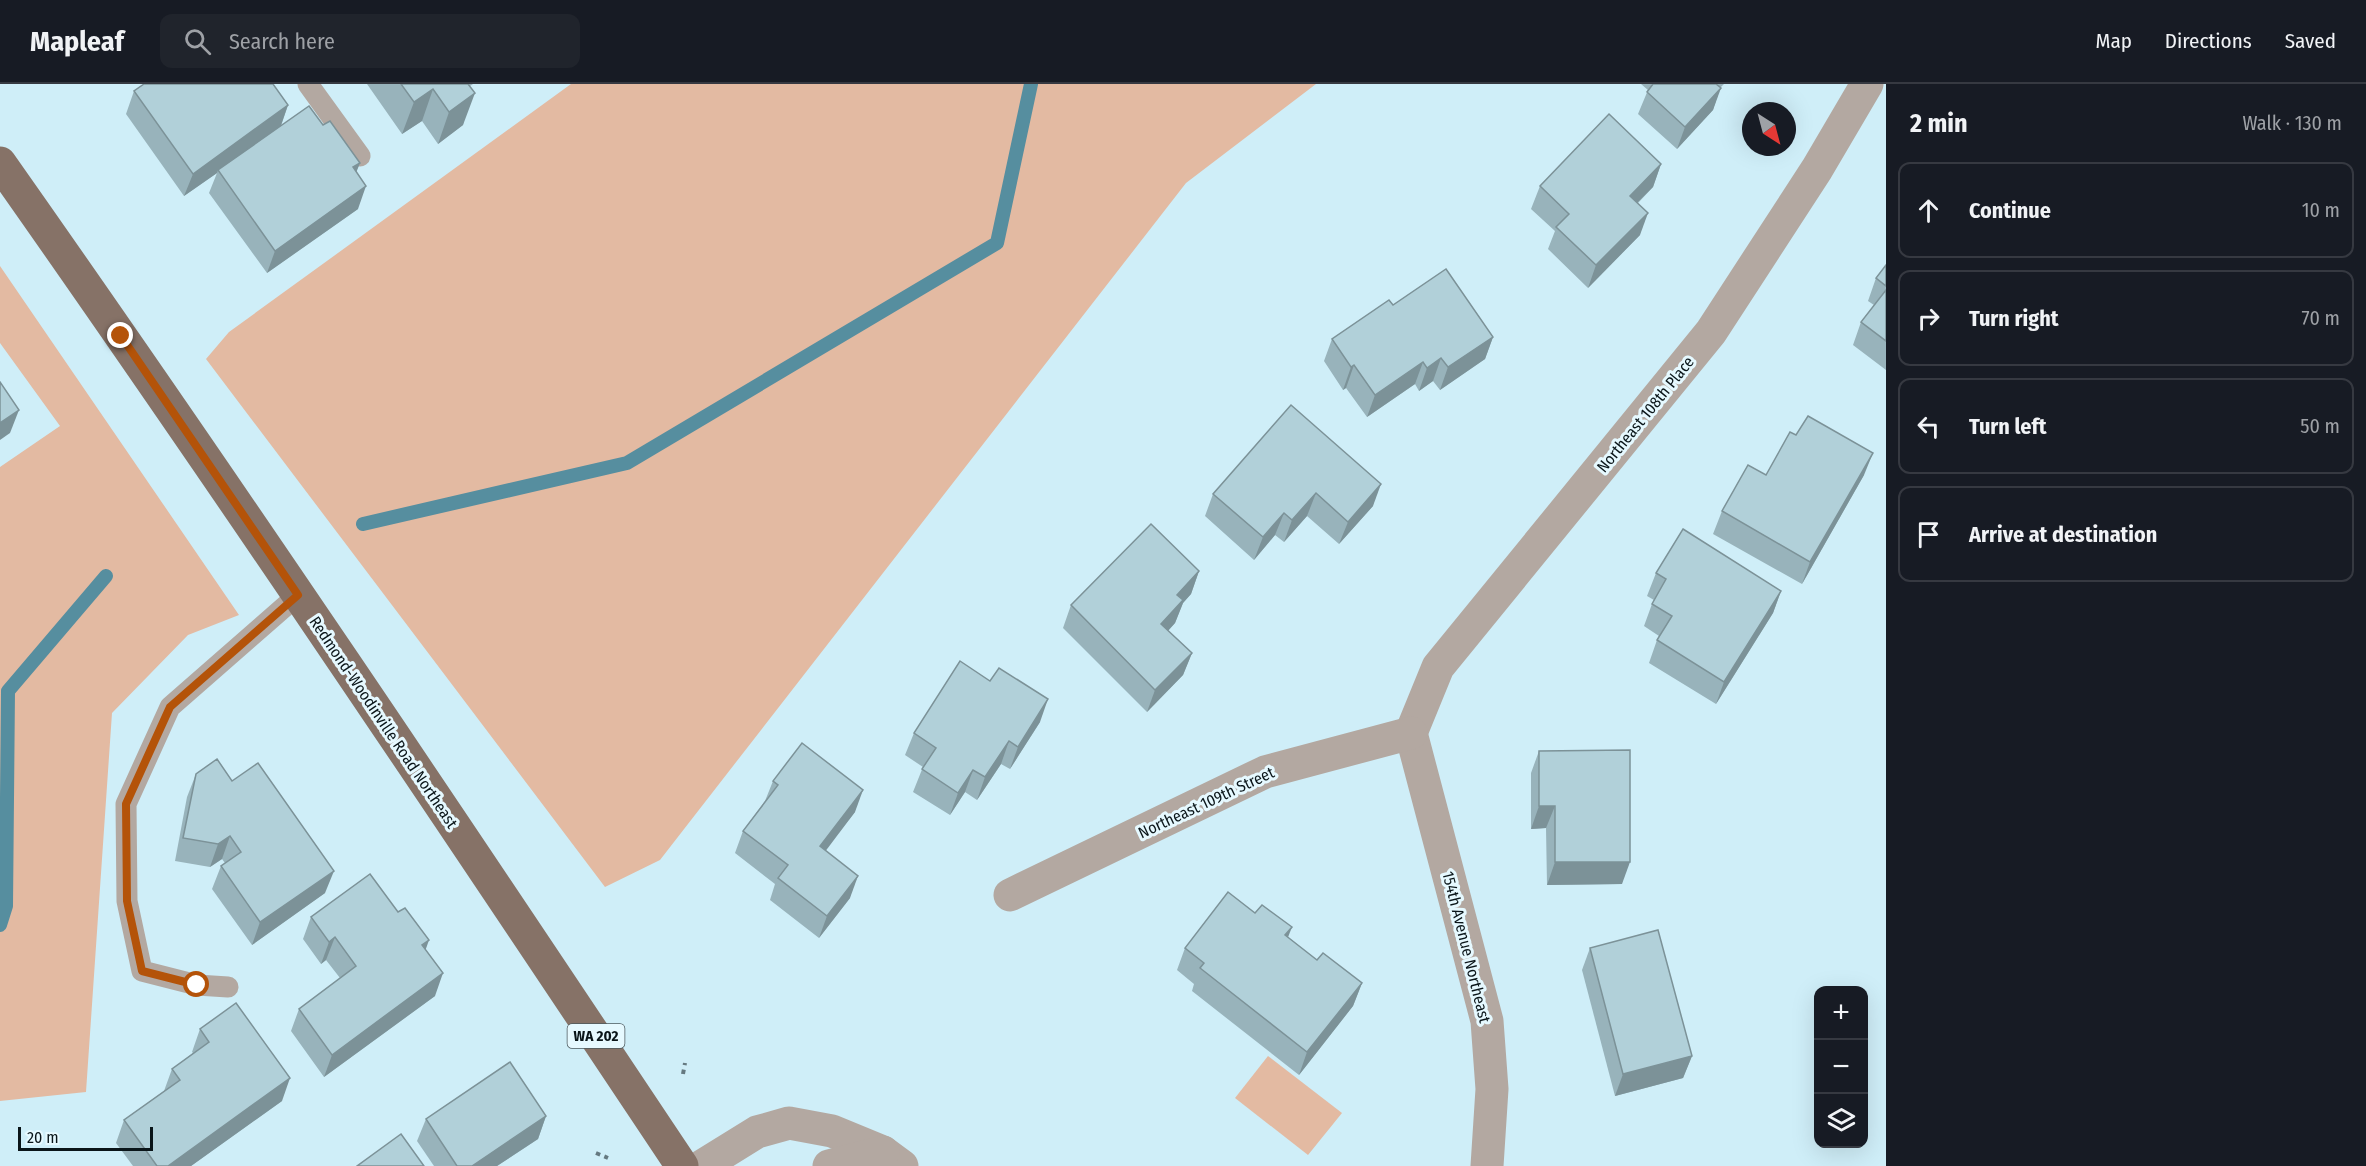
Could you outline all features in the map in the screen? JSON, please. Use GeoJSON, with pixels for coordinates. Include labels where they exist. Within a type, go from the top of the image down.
{"type":"FeatureCollection","features":[{"type":"Feature","properties":{"kind":"main road","name":"Redmond-Woodinville Road Northeast"},"geometry":{"type":"LineString","coordinates":[[0,164],[298,595],[682,1166]]}},
{"type":"Feature","properties":{"kind":"street","name":"Northeast 108th Place"},"geometry":{"type":"LineString","coordinates":[[1411,733],[1438,667],[1711,333],[1817,169],[1867,84]]}},
{"type":"Feature","properties":{"kind":"street","name":"Northeast 109th Street"},"geometry":{"type":"LineString","coordinates":[[1010,895],[1265,772],[1411,733]]}},
{"type":"Feature","properties":{"kind":"street","name":"154th Avenue Northeast"},"geometry":{"type":"LineString","coordinates":[[1411,733],[1487,1021],[1492,1089],[1487,1166]]}},
{"type":"Feature","properties":{"kind":"street"},"geometry":{"type":"LineString","coordinates":[[702,1166],[757,1132],[789,1123],[832,1131],[893,1159]]}},
{"type":"Feature","properties":{"kind":"street"},"geometry":{"type":"LineString","coordinates":[[829,1166],[893,1159]]}},
{"type":"Feature","properties":{"kind":"lane"},"geometry":{"type":"LineString","coordinates":[[308,84],[360,156]]}},
{"type":"Feature","properties":{"kind":"lane"},"geometry":{"type":"LineString","coordinates":[[228,987],[197,985],[142,971],[127,901],[126,804],[170,707],[298,595]]}},
{"type":"Feature","properties":{"kind":"path"},"geometry":{"type":"LineString","coordinates":[[683,1074],[685,1063]]}},
{"type":"Feature","properties":{"kind":"path"},"geometry":{"type":"LineString","coordinates":[[596,1153],[608,1158]]}},
{"type":"Feature","properties":{"kind":"shaded area"},"geometry":{"type":"Polygon","coordinates":[[[571,84],[1316,84],[1186,183],[660,860],[605,887],[206,359],[229,332],[571,84]]]}},
{"type":"Feature","properties":{"kind":"shaded area"},"geometry":{"type":"Polygon","coordinates":[[[0,266],[239,615],[188,635],[112,713],[86,1092],[0,1101],[0,467],[60,426],[0,343],[0,266]]]}},
{"type":"Feature","properties":{"kind":"shaded area"},"geometry":{"type":"Polygon","coordinates":[[[1268,1056],[1342,1113],[1308,1155],[1235,1098],[1268,1056]]]}},
{"type":"Feature","properties":{"kind":"building"},"geometry":{"type":"Polygon","coordinates":[[[144,84],[273,84],[288,105],[193,174],[134,91],[144,84]]]}},
{"type":"Feature","properties":{"kind":"building"},"geometry":{"type":"Polygon","coordinates":[[[401,84],[468,84],[475,93],[449,112],[433,89],[414,102],[401,84]]]}},
{"type":"Feature","properties":{"kind":"building"},"geometry":{"type":"Polygon","coordinates":[[[1653,84],[1716,84],[1721,88],[1685,127],[1647,92],[1653,84]]]}},
{"type":"Feature","properties":{"kind":"building"},"geometry":{"type":"Polygon","coordinates":[[[309,106],[323,125],[330,121],[360,163],[353,167],[366,186],[275,251],[218,170],[309,106]]]}},
{"type":"Feature","properties":{"kind":"building"},"geometry":{"type":"Polygon","coordinates":[[[1609,114],[1661,164],[1630,196],[1648,213],[1596,265],[1556,227],[1569,214],[1540,186],[1609,114]]]}},
{"type":"Feature","properties":{"kind":"building"},"geometry":{"type":"Polygon","coordinates":[[[1886,265],[1886,286],[1876,278],[1886,265]]]}},
{"type":"Feature","properties":{"kind":"building"},"geometry":{"type":"Polygon","coordinates":[[[1446,269],[1493,337],[1448,367],[1441,358],[1427,368],[1423,362],[1375,395],[1354,365],[1351,367],[1332,339],[1389,300],[1393,305],[1446,269]]]}},
{"type":"Feature","properties":{"kind":"building"},"geometry":{"type":"Polygon","coordinates":[[[1886,290],[1886,341],[1861,322],[1886,290]]]}},
{"type":"Feature","properties":{"kind":"building"},"geometry":{"type":"Polygon","coordinates":[[[0,382],[19,410],[0,423],[0,382]]]}},
{"type":"Feature","properties":{"kind":"building"},"geometry":{"type":"Polygon","coordinates":[[[1291,405],[1381,484],[1348,522],[1316,493],[1292,520],[1284,513],[1263,537],[1213,494],[1291,405]]]}},
{"type":"Feature","properties":{"kind":"building"},"geometry":{"type":"Polygon","coordinates":[[[1808,416],[1873,453],[1810,562],[1722,511],[1748,465],[1766,475],[1790,432],[1796,435],[1808,416]]]}},
{"type":"Feature","properties":{"kind":"building"},"geometry":{"type":"Polygon","coordinates":[[[1151,524],[1199,571],[1177,595],[1183,600],[1161,624],[1192,653],[1155,690],[1071,605],[1151,524]]]}},
{"type":"Feature","properties":{"kind":"building"},"geometry":{"type":"Polygon","coordinates":[[[1683,529],[1781,591],[1724,682],[1657,640],[1672,616],[1652,604],[1666,579],[1656,573],[1683,529]]]}},
{"type":"Feature","properties":{"kind":"building"},"geometry":{"type":"Polygon","coordinates":[[[960,661],[990,681],[999,668],[1048,699],[1018,747],[1009,741],[985,777],[973,770],[958,793],[922,769],[936,748],[914,733],[960,661]]]}},
{"type":"Feature","properties":{"kind":"building"},"geometry":{"type":"Polygon","coordinates":[[[802,743],[863,790],[820,846],[858,876],[827,916],[778,878],[788,865],[743,831],[778,785],[773,781],[802,743]]]}},
{"type":"Feature","properties":{"kind":"building"},"geometry":{"type":"Polygon","coordinates":[[[1630,750],[1630,862],[1555,862],[1555,806],[1539,806],[1539,751],[1630,750]]]}},
{"type":"Feature","properties":{"kind":"building"},"geometry":{"type":"Polygon","coordinates":[[[217,759],[232,781],[258,763],[334,871],[260,922],[221,866],[241,852],[230,836],[218,844],[183,838],[196,774],[217,759]]]}},
{"type":"Feature","properties":{"kind":"building"},"geometry":{"type":"Polygon","coordinates":[[[370,874],[398,912],[405,908],[429,940],[422,945],[443,973],[332,1055],[299,1009],[356,966],[335,937],[329,942],[311,917],[370,874]]]}},
{"type":"Feature","properties":{"kind":"building"},"geometry":{"type":"Polygon","coordinates":[[[1228,892],[1255,913],[1262,905],[1292,927],[1285,935],[1317,960],[1323,953],[1362,983],[1307,1052],[1200,968],[1204,963],[1185,948],[1228,892]]]}},
{"type":"Feature","properties":{"kind":"building"},"geometry":{"type":"Polygon","coordinates":[[[1658,930],[1692,1056],[1623,1074],[1590,948],[1658,930]]]}},
{"type":"Feature","properties":{"kind":"building"},"geometry":{"type":"Polygon","coordinates":[[[236,1003],[290,1078],[168,1166],[157,1166],[124,1120],[180,1080],[172,1069],[209,1042],[200,1029],[236,1003]]]}},
{"type":"Feature","properties":{"kind":"building"},"geometry":{"type":"Polygon","coordinates":[[[510,1062],[546,1116],[472,1166],[457,1166],[426,1119],[510,1062]]]}},
{"type":"Feature","properties":{"kind":"building"},"geometry":{"type":"Polygon","coordinates":[[[401,1134],[424,1166],[357,1166],[401,1134]]]}},
{"type":"Feature","properties":{"kind":"waterway"},"geometry":{"type":"LineString","coordinates":[[363,524],[627,463],[997,243],[1031,84]]}},
{"type":"Feature","properties":{"kind":"waterway"},"geometry":{"type":"LineString","coordinates":[[0,925],[6,906],[8,691],[106,576]]}},
{"type":"Feature","properties":{"kind":"route"},"geometry":{"type":"LineString","coordinates":[[121,336],[298,595],[170,707],[126,804],[127,901],[142,971],[197,985]]}}]}
